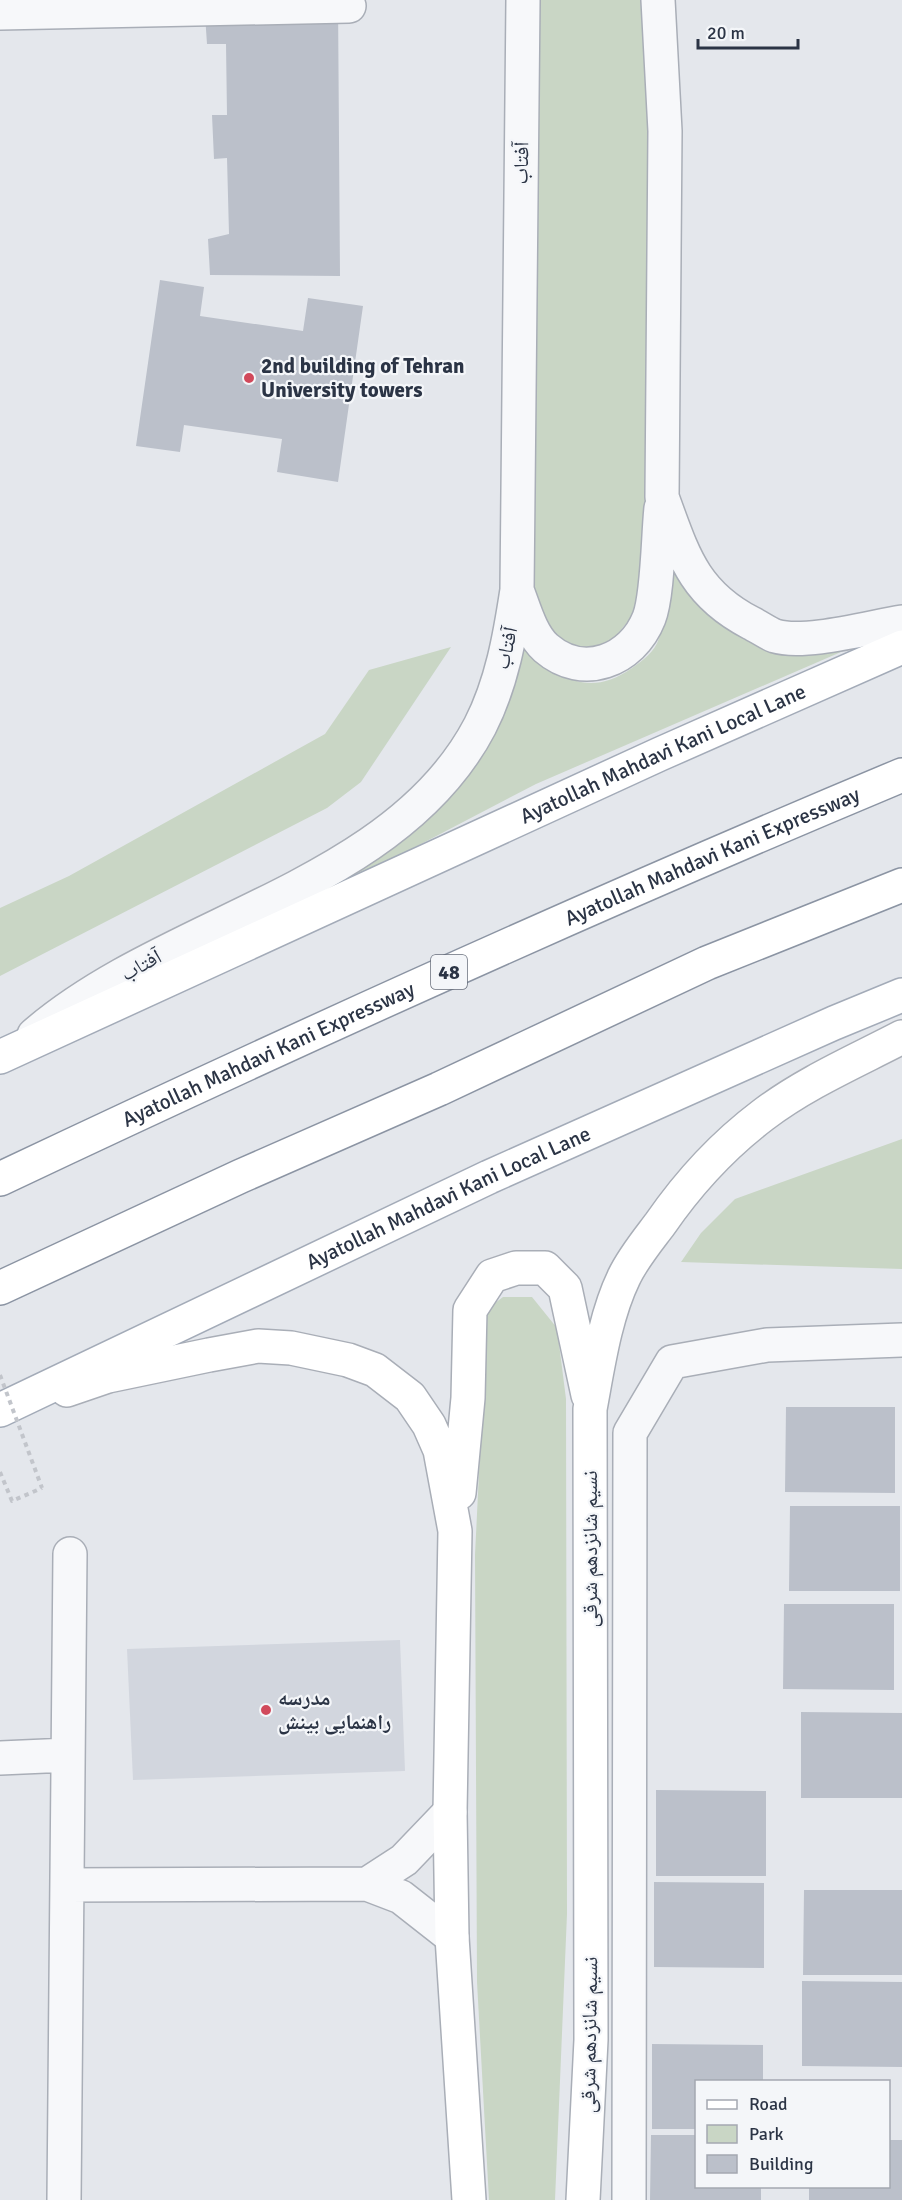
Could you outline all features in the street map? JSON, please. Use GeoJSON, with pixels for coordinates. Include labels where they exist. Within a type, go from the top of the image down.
{"type":"FeatureCollection","features":[{"type":"Feature","properties":{"kind":"main road","name":"Ayatollah Mahdavi Kani Local Lane"},"geometry":{"type":"LineString","coordinates":[[11,1052],[660,754],[902,647]]}},
{"type":"Feature","properties":{"kind":"main road","name":"Ayatollah Mahdavi Kani Expressway"},"geometry":{"type":"LineString","coordinates":[[0,1179],[198,1085],[669,872],[902,775]]}},
{"type":"Feature","properties":{"kind":"main road"},"geometry":{"type":"LineString","coordinates":[[0,1288],[439,1089],[707,963],[902,885]]}},
{"type":"Feature","properties":{"kind":"main road","name":"Ayatollah Mahdavi Kani Local Lane"},"geometry":{"type":"LineString","coordinates":[[0,1412],[489,1177],[902,995]]}},
{"type":"Feature","properties":{"kind":"main road","name":"نسیم شانزدهم شرقی"},"geometry":{"type":"LineString","coordinates":[[583,2200],[591,2040],[590,1409],[611,1317],[624,1277],[683,1190],[726,1145],[764,1114],[808,1087],[902,1037]]}},
{"type":"Feature","properties":{"kind":"main road"},"geometry":{"type":"LineString","coordinates":[[469,2200],[453,1937],[450,1812],[455,1531],[468,1398],[470,1311],[492,1276],[516,1268],[545,1268],[565,1288],[590,1409]]}},
{"type":"Feature","properties":{"kind":"main road"},"geometry":{"type":"LineString","coordinates":[[0,1412],[108,1376],[258,1346],[291,1348],[348,1360],[375,1370],[393,1381],[410,1397],[429,1425],[440,1450],[455,1531]]}},
{"type":"Feature","properties":{"kind":"street","name":"آفتاب"},"geometry":{"type":"LineString","coordinates":[[11,1052],[59,1014],[108,983],[333,866],[377,838],[415,808],[443,781],[480,725],[496,687],[506,653],[516,590],[523,0]]}},
{"type":"Feature","properties":{"kind":"street"},"geometry":{"type":"LineString","coordinates":[[516,590],[531,625],[544,646],[567,662],[596,666],[617,657],[638,641],[650,616],[662,497],[665,131],[658,0]]}},
{"type":"Feature","properties":{"kind":"street"},"geometry":{"type":"LineString","coordinates":[[0,13],[349,6]]}},
{"type":"Feature","properties":{"kind":"street"},"geometry":{"type":"LineString","coordinates":[[662,497],[682,553],[705,591],[737,616],[756,626],[776,636],[815,637],[902,622]]}},
{"type":"Feature","properties":{"kind":"street"},"geometry":{"type":"LineString","coordinates":[[629,2200],[630,1433],[672,1362],[767,1345],[902,1340]]}},
{"type":"Feature","properties":{"kind":"street"},"geometry":{"type":"LineString","coordinates":[[64,2200],[70,1554]]}},
{"type":"Feature","properties":{"kind":"street"},"geometry":{"type":"LineString","coordinates":[[0,1758],[68,1755]]}},
{"type":"Feature","properties":{"kind":"street"},"geometry":{"type":"LineString","coordinates":[[367,1884],[404,1860],[450,1812]]}},
{"type":"Feature","properties":{"kind":"street"},"geometry":{"type":"LineString","coordinates":[[67,1885],[367,1884],[401,1897],[453,1937]]}},
{"type":"Feature","properties":{"kind":"path"},"geometry":{"type":"LineString","coordinates":[[0,1375],[42,1488],[12,1501],[0,1472]]}},
{"type":"Feature","properties":{"kind":"shaded area","name":"مدرسه راهنمایی بینش"},"geometry":{"type":"Polygon","coordinates":[[[400,1640],[405,1771],[133,1780],[127,1649],[400,1640]]]}},
{"type":"Feature","properties":{"kind":"green space"},"geometry":{"type":"Polygon","coordinates":[[[533,0],[641,0],[648,67],[650,187],[647,506],[637,610],[612,641],[591,649],[577,648],[553,637],[534,594],[531,575],[533,0]]]}},
{"type":"Feature","properties":{"kind":"green space"},"geometry":{"type":"Polygon","coordinates":[[[664,529],[727,627],[894,629],[536,784],[377,867],[263,921],[380,853],[434,812],[457,788],[477,761],[492,734],[524,647],[562,675],[588,683],[616,677],[648,655],[657,643],[664,613],[666,584],[664,529]]]}},
{"type":"Feature","properties":{"kind":"green space"},"geometry":{"type":"Polygon","coordinates":[[[451,647],[361,782],[327,808],[0,976],[0,908],[69,876],[325,734],[369,670],[451,647]]]}},
{"type":"Feature","properties":{"kind":"green space"},"geometry":{"type":"Polygon","coordinates":[[[902,1139],[902,1269],[681,1262],[701,1233],[735,1199],[902,1139]]]}},
{"type":"Feature","properties":{"kind":"green space"},"geometry":{"type":"Polygon","coordinates":[[[503,1297],[532,1297],[557,1328],[566,1399],[567,1914],[555,2200],[489,2200],[477,1982],[475,1555],[487,1309],[503,1297]]]}},
{"type":"Feature","properties":{"kind":"building"},"geometry":{"type":"Polygon","coordinates":[[[204,0],[338,0],[340,276],[210,275],[208,239],[229,234],[227,158],[214,159],[212,115],[227,115],[226,44],[207,44],[204,0]]]}},
{"type":"Feature","properties":{"kind":"building","name":"2nd building of Tehran University towers"},"geometry":{"type":"Polygon","coordinates":[[[160,280],[204,287],[200,316],[303,331],[308,298],[363,306],[338,482],[277,472],[282,439],[184,425],[180,452],[136,446],[160,280]]]}},
{"type":"Feature","properties":{"kind":"building"},"geometry":{"type":"Polygon","coordinates":[[[786,1407],[895,1407],[895,1493],[785,1492],[786,1407]]]}},
{"type":"Feature","properties":{"kind":"building"},"geometry":{"type":"Polygon","coordinates":[[[790,1506],[900,1506],[900,1591],[789,1591],[790,1506]]]}},
{"type":"Feature","properties":{"kind":"building"},"geometry":{"type":"Polygon","coordinates":[[[784,1604],[894,1604],[894,1690],[783,1689],[784,1604]]]}},
{"type":"Feature","properties":{"kind":"building"},"geometry":{"type":"Polygon","coordinates":[[[801,1712],[902,1713],[902,1798],[801,1798],[801,1712]]]}},
{"type":"Feature","properties":{"kind":"building"},"geometry":{"type":"Polygon","coordinates":[[[656,1790],[766,1791],[766,1876],[656,1876],[656,1790]]]}},
{"type":"Feature","properties":{"kind":"building"},"geometry":{"type":"Polygon","coordinates":[[[654,1882],[764,1883],[764,1968],[654,1967],[654,1882]]]}},
{"type":"Feature","properties":{"kind":"building"},"geometry":{"type":"Polygon","coordinates":[[[804,1890],[902,1890],[902,1975],[803,1975],[804,1890]]]}},
{"type":"Feature","properties":{"kind":"building"},"geometry":{"type":"Polygon","coordinates":[[[802,1981],[902,1982],[902,2067],[802,2066],[802,1981]]]}},
{"type":"Feature","properties":{"kind":"building"},"geometry":{"type":"Polygon","coordinates":[[[652,2044],[763,2045],[763,2080],[695,2080],[695,2129],[652,2129],[652,2044]]]}},
{"type":"Feature","properties":{"kind":"building"},"geometry":{"type":"Polygon","coordinates":[[[651,2135],[695,2135],[695,2188],[761,2188],[761,2200],[650,2200],[651,2135]]]}},
{"type":"Feature","properties":{"kind":"building"},"geometry":{"type":"Polygon","coordinates":[[[890,2140],[902,2140],[902,2200],[809,2200],[809,2188],[890,2188],[890,2140]]]}},
{"type":"Feature","properties":{"kind":"place","name":"2nd building of Tehran University towers"},"geometry":{"type":"Point","coordinates":[249,378]}},
{"type":"Feature","properties":{"kind":"place","name":"مدرسه راهنمایی بینش"},"geometry":{"type":"Point","coordinates":[266,1710]}}]}
